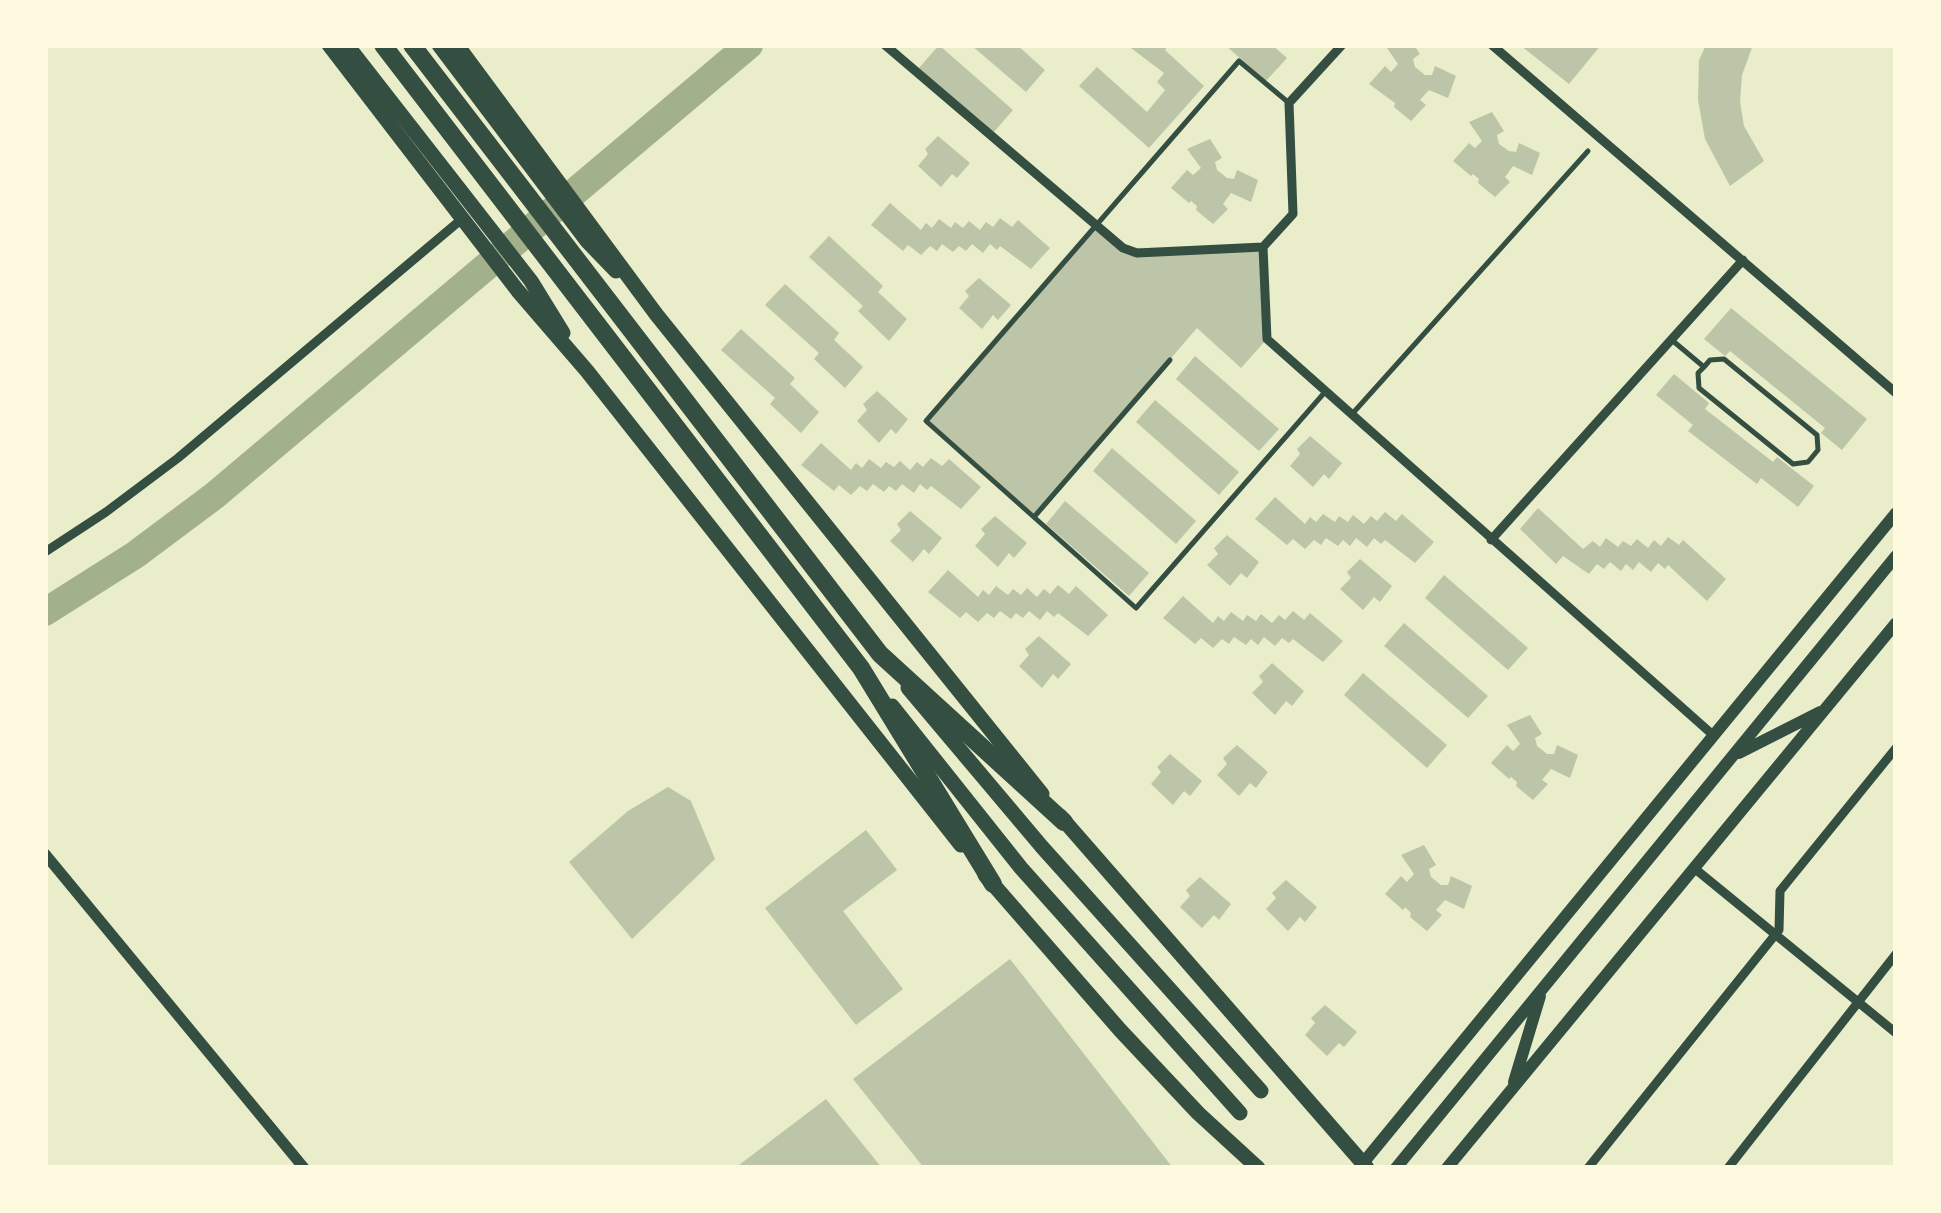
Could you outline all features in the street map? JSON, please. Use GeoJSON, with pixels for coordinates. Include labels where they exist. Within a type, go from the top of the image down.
{"type":"FeatureCollection","features":[{"type":"Feature","properties":{"kind":"highway"},"geometry":{"type":"LineString","coordinates":[[383,45],[862,668],[992,884]]}},
{"type":"Feature","properties":{"kind":"highway"},"geometry":{"type":"LineString","coordinates":[[412,45],[880,654],[1064,822]]}},
{"type":"Feature","properties":{"kind":"main road"},"geometry":{"type":"LineString","coordinates":[[329,45],[472,234],[525,286]]}},
{"type":"Feature","properties":{"kind":"main road"},"geometry":{"type":"LineString","coordinates":[[347,45],[586,371],[992,884],[1198,1113],[1258,1168]]}},
{"type":"Feature","properties":{"kind":"main road"},"geometry":{"type":"LineString","coordinates":[[439,45],[1064,822],[1363,1166],[1896,513]]}},
{"type":"Feature","properties":{"kind":"main road"},"geometry":{"type":"LineString","coordinates":[[456,45],[554,174],[593,237]]}},
{"type":"Feature","properties":{"kind":"main road"},"geometry":{"type":"LineString","coordinates":[[1396,1168],[1896,556]]}},
{"type":"Feature","properties":{"kind":"main road"},"geometry":{"type":"LineString","coordinates":[[1448,1168],[1896,622]]}},
{"type":"Feature","properties":{"kind":"main road"},"geometry":{"type":"LineString","coordinates":[[880,654],[1042,848],[1261,1091]]}},
{"type":"Feature","properties":{"kind":"main road"},"geometry":{"type":"LineString","coordinates":[[862,668],[1021,868],[1240,1113]]}},
{"type":"Feature","properties":{"kind":"main road"},"geometry":{"type":"LineString","coordinates":[[1732,756],[1824,710]]}},
{"type":"Feature","properties":{"kind":"main road"},"geometry":{"type":"LineString","coordinates":[[1512,1089],[1542,989]]}},
{"type":"Feature","properties":{"kind":"street"},"geometry":{"type":"LineString","coordinates":[[884,45],[1123,248],[1137,252],[1263,248]]}},
{"type":"Feature","properties":{"kind":"street"},"geometry":{"type":"LineString","coordinates":[[1342,45],[1289,103],[1293,214],[1263,248],[1268,339],[1714,736]]}},
{"type":"Feature","properties":{"kind":"street"},"geometry":{"type":"LineString","coordinates":[[1492,45],[1896,393]]}},
{"type":"Feature","properties":{"kind":"street"},"geometry":{"type":"LineString","coordinates":[[45,552],[178,458],[462,218]]}},
{"type":"Feature","properties":{"kind":"street"},"geometry":{"type":"LineString","coordinates":[[1491,540],[1743,260]]}},
{"type":"Feature","properties":{"kind":"street"},"geometry":{"type":"LineString","coordinates":[[1588,1168],[1780,930],[1780,892],[1896,748]]}},
{"type":"Feature","properties":{"kind":"street"},"geometry":{"type":"LineString","coordinates":[[45,854],[304,1168]]}},
{"type":"Feature","properties":{"kind":"street"},"geometry":{"type":"LineString","coordinates":[[1694,868],[1896,1033]]}},
{"type":"Feature","properties":{"kind":"street"},"geometry":{"type":"LineString","coordinates":[[1728,1168],[1896,954]]}},
{"type":"Feature","properties":{"kind":"lane"},"geometry":{"type":"LineString","coordinates":[[1289,103],[1239,61],[926,421],[1136,608],[1326,392]]}},
{"type":"Feature","properties":{"kind":"lane"},"geometry":{"type":"LineString","coordinates":[[1351,415],[1588,151]]}},
{"type":"Feature","properties":{"kind":"lane"},"geometry":{"type":"LineString","coordinates":[[1673,341],[1704,367]]}},
{"type":"Feature","properties":{"kind":"lane"},"geometry":{"type":"LineString","coordinates":[[1724,359],[1817,436],[1818,450],[1808,462],[1793,464],[1699,388],[1698,373],[1704,367],[1710,360],[1724,359]]}},
{"type":"Feature","properties":{"kind":"lane"},"geometry":{"type":"LineString","coordinates":[[1034,518],[1170,360]]}},
{"type":"Feature","properties":{"kind":"building"},"geometry":{"type":"Polygon","coordinates":[[[939,45],[1013,110],[993,133],[919,68],[939,45]]]}},
{"type":"Feature","properties":{"kind":"building"},"geometry":{"type":"Polygon","coordinates":[[[971,45],[1017,45],[1045,70],[1026,92],[971,45]]]}},
{"type":"Feature","properties":{"kind":"building"},"geometry":{"type":"Polygon","coordinates":[[[1127,45],[1168,45],[1165,50],[1204,86],[1149,148],[1079,86],[1097,67],[1147,112],[1165,90],[1157,82],[1164,73],[1127,45]]]}},
{"type":"Feature","properties":{"kind":"building"},"geometry":{"type":"Polygon","coordinates":[[[1225,45],[1272,45],[1287,58],[1266,81],[1225,45]]]}},
{"type":"Feature","properties":{"kind":"building"},"geometry":{"type":"Polygon","coordinates":[[[1385,45],[1414,45],[1420,54],[1413,59],[1415,67],[1425,75],[1432,75],[1435,66],[1456,76],[1448,98],[1429,90],[1420,100],[1426,105],[1411,121],[1394,107],[1395,103],[1369,84],[1385,66],[1391,72],[1398,64],[1385,45]]]}},
{"type":"Feature","properties":{"kind":"building"},"geometry":{"type":"Polygon","coordinates":[[[1520,45],[1601,45],[1569,84],[1520,45]]]}},
{"type":"Feature","properties":{"kind":"building"},"geometry":{"type":"Polygon","coordinates":[[[1706,45],[1753,45],[1742,75],[1740,102],[1744,126],[1764,161],[1730,186],[1705,139],[1698,100],[1699,60],[1706,45]]]}},
{"type":"Feature","properties":{"kind":"building"},"geometry":{"type":"Polygon","coordinates":[[[1492,112],[1504,131],[1497,135],[1499,144],[1516,152],[1519,143],[1540,153],[1532,175],[1513,166],[1505,177],[1510,182],[1495,197],[1478,183],[1479,179],[1453,161],[1469,143],[1475,148],[1482,141],[1469,122],[1492,112]]]}},
{"type":"Feature","properties":{"kind":"building"},"geometry":{"type":"Polygon","coordinates":[[[938,136],[970,163],[957,178],[952,174],[941,187],[918,166],[928,154],[925,149],[938,136]]]}},
{"type":"Feature","properties":{"kind":"building"},"geometry":{"type":"Polygon","coordinates":[[[1210,139],[1222,158],[1215,162],[1217,170],[1227,178],[1234,179],[1237,170],[1258,180],[1251,202],[1231,193],[1223,204],[1228,209],[1213,224],[1196,210],[1197,206],[1171,188],[1187,170],[1193,175],[1201,168],[1187,149],[1210,139]]]}},
{"type":"Feature","properties":{"kind":"building"},"geometry":{"type":"Polygon","coordinates":[[[890,203],[921,230],[926,223],[932,228],[939,219],[951,228],[955,222],[963,228],[969,221],[980,230],[986,222],[993,227],[1000,218],[1012,227],[1018,220],[1050,248],[1031,269],[1000,246],[997,250],[990,244],[983,253],[972,244],[966,251],[959,246],[953,252],[942,244],[937,251],[930,246],[921,255],[908,245],[903,251],[871,225],[890,203]]]}},
{"type":"Feature","properties":{"kind":"building"},"geometry":{"type":"Polygon","coordinates":[[[1096,228],[1123,248],[1263,247],[1267,339],[1241,368],[1197,328],[1034,517],[926,421],[1096,228]]]}},
{"type":"Feature","properties":{"kind":"building"},"geometry":{"type":"Polygon","coordinates":[[[829,236],[883,286],[878,292],[907,319],[889,341],[858,311],[863,306],[809,257],[829,236]]]}},
{"type":"Feature","properties":{"kind":"building"},"geometry":{"type":"Polygon","coordinates":[[[979,278],[1011,305],[998,320],[993,315],[982,329],[959,308],[969,296],[965,291],[979,278]]]}},
{"type":"Feature","properties":{"kind":"building"},"geometry":{"type":"Polygon","coordinates":[[[785,284],[839,333],[834,340],[863,367],[845,388],[814,359],[819,353],[765,305],[785,284]]]}},
{"type":"Feature","properties":{"kind":"building"},"geometry":{"type":"Polygon","coordinates":[[[1731,308],[1867,419],[1842,450],[1821,433],[1825,428],[1730,351],[1725,356],[1704,339],[1731,308]]]}},
{"type":"Feature","properties":{"kind":"building"},"geometry":{"type":"Polygon","coordinates":[[[741,329],[795,378],[790,384],[819,412],[801,433],[770,404],[775,398],[721,350],[741,329]]]}},
{"type":"Feature","properties":{"kind":"building"},"geometry":{"type":"Polygon","coordinates":[[[1195,356],[1279,429],[1259,451],[1176,379],[1195,356]]]}},
{"type":"Feature","properties":{"kind":"building"},"geometry":{"type":"Polygon","coordinates":[[[1674,374],[1709,403],[1705,409],[1773,462],[1777,457],[1814,486],[1798,507],[1761,478],[1757,484],[1688,431],[1693,425],[1656,395],[1674,374]]]}},
{"type":"Feature","properties":{"kind":"building"},"geometry":{"type":"Polygon","coordinates":[[[877,391],[908,419],[896,434],[891,429],[879,443],[857,421],[867,410],[863,404],[877,391]]]}},
{"type":"Feature","properties":{"kind":"building"},"geometry":{"type":"Polygon","coordinates":[[[1155,400],[1239,472],[1219,495],[1136,422],[1155,400]]]}},
{"type":"Feature","properties":{"kind":"building"},"geometry":{"type":"Polygon","coordinates":[[[1310,436],[1342,463],[1329,479],[1324,474],[1313,487],[1290,466],[1300,454],[1297,449],[1310,436]]]}},
{"type":"Feature","properties":{"kind":"building"},"geometry":{"type":"Polygon","coordinates":[[[821,443],[851,470],[856,463],[862,468],[869,459],[881,468],[886,462],[894,467],[900,461],[910,470],[917,462],[923,467],[931,458],[942,466],[949,459],[981,487],[961,509],[931,486],[927,490],[920,484],[914,493],[902,484],[896,491],[889,486],[884,492],[873,484],[867,491],[860,486],[851,495],[839,485],[834,491],[801,465],[821,443]]]}},
{"type":"Feature","properties":{"kind":"building"},"geometry":{"type":"Polygon","coordinates":[[[1112,448],[1196,521],[1176,544],[1093,471],[1112,448]]]}},
{"type":"Feature","properties":{"kind":"building"},"geometry":{"type":"Polygon","coordinates":[[[1275,497],[1305,524],[1310,517],[1316,522],[1323,514],[1335,522],[1339,516],[1348,522],[1353,515],[1364,524],[1371,516],[1377,521],[1385,512],[1396,521],[1402,514],[1434,542],[1415,563],[1385,540],[1381,544],[1374,538],[1367,547],[1356,538],[1350,546],[1343,540],[1338,546],[1326,538],[1321,545],[1314,540],[1305,549],[1293,539],[1287,545],[1255,519],[1275,497]]]}},
{"type":"Feature","properties":{"kind":"building"},"geometry":{"type":"Polygon","coordinates":[[[1065,501],[1149,573],[1129,596],[1046,524],[1065,501]]]}},
{"type":"Feature","properties":{"kind":"building"},"geometry":{"type":"Polygon","coordinates":[[[1538,508],[1583,549],[1593,541],[1600,547],[1606,538],[1618,547],[1623,541],[1631,546],[1637,539],[1648,548],[1654,540],[1661,546],[1668,537],[1679,545],[1683,540],[1726,579],[1707,601],[1668,565],[1665,569],[1658,563],[1651,572],[1639,562],[1633,570],[1626,564],[1621,571],[1610,562],[1604,569],[1597,564],[1589,574],[1563,556],[1556,564],[1520,529],[1538,508]]]}},
{"type":"Feature","properties":{"kind":"building"},"geometry":{"type":"Polygon","coordinates":[[[910,511],[942,538],[929,554],[924,549],[913,562],[890,541],[901,530],[897,524],[910,511]]]}},
{"type":"Feature","properties":{"kind":"building"},"geometry":{"type":"Polygon","coordinates":[[[995,516],[1027,543],[1014,558],[1009,553],[998,567],[975,546],[985,534],[981,529],[995,516]]]}},
{"type":"Feature","properties":{"kind":"building"},"geometry":{"type":"Polygon","coordinates":[[[1227,535],[1259,562],[1247,578],[1241,573],[1230,586],[1207,565],[1218,554],[1214,548],[1227,535]]]}},
{"type":"Feature","properties":{"kind":"building"},"geometry":{"type":"Polygon","coordinates":[[[1360,559],[1392,586],[1380,602],[1374,597],[1363,610],[1340,589],[1351,578],[1347,572],[1360,559]]]}},
{"type":"Feature","properties":{"kind":"building"},"geometry":{"type":"Polygon","coordinates":[[[948,570],[978,597],[983,590],[989,595],[996,586],[1008,595],[1013,589],[1021,595],[1027,588],[1037,597],[1044,589],[1050,594],[1058,585],[1069,594],[1076,586],[1108,615],[1088,636],[1058,613],[1054,617],[1047,611],[1040,620],[1029,611],[1023,618],[1016,613],[1011,619],[1000,611],[994,618],[987,613],[978,622],[966,612],[960,618],[928,592],[948,570]]]}},
{"type":"Feature","properties":{"kind":"building"},"geometry":{"type":"Polygon","coordinates":[[[1444,575],[1528,648],[1508,670],[1425,598],[1444,575]]]}},
{"type":"Feature","properties":{"kind":"building"},"geometry":{"type":"Polygon","coordinates":[[[1183,596],[1213,623],[1218,616],[1224,621],[1231,612],[1243,621],[1247,615],[1256,621],[1261,614],[1272,623],[1279,615],[1285,620],[1293,611],[1304,620],[1310,613],[1343,641],[1323,662],[1293,639],[1289,643],[1282,638],[1275,646],[1264,637],[1258,645],[1251,639],[1246,645],[1234,637],[1229,644],[1222,639],[1213,648],[1201,638],[1195,644],[1163,618],[1183,596]]]}},
{"type":"Feature","properties":{"kind":"building"},"geometry":{"type":"Polygon","coordinates":[[[1404,623],[1488,696],[1468,718],[1384,646],[1404,623]]]}},
{"type":"Feature","properties":{"kind":"building"},"geometry":{"type":"Polygon","coordinates":[[[1039,636],[1071,664],[1058,679],[1053,674],[1042,688],[1019,666],[1029,655],[1025,649],[1039,636]]]}},
{"type":"Feature","properties":{"kind":"building"},"geometry":{"type":"Polygon","coordinates":[[[1272,663],[1304,691],[1292,706],[1286,701],[1275,715],[1252,693],[1263,682],[1259,676],[1272,663]]]}},
{"type":"Feature","properties":{"kind":"building"},"geometry":{"type":"Polygon","coordinates":[[[1363,673],[1447,745],[1427,768],[1344,695],[1363,673]]]}},
{"type":"Feature","properties":{"kind":"building"},"geometry":{"type":"Polygon","coordinates":[[[1530,715],[1542,734],[1535,738],[1537,746],[1547,754],[1554,754],[1557,745],[1578,755],[1570,778],[1551,769],[1542,780],[1548,784],[1533,800],[1491,763],[1507,745],[1513,751],[1520,744],[1507,725],[1530,715]]]}},
{"type":"Feature","properties":{"kind":"building"},"geometry":{"type":"Polygon","coordinates":[[[1237,745],[1268,772],[1256,788],[1250,783],[1239,796],[1217,775],[1227,764],[1223,758],[1237,745]]]}},
{"type":"Feature","properties":{"kind":"building"},"geometry":{"type":"Polygon","coordinates":[[[1170,754],[1202,781],[1190,796],[1184,791],[1173,805],[1151,784],[1161,772],[1157,767],[1170,754]]]}},
{"type":"Feature","properties":{"kind":"building"},"geometry":{"type":"Polygon","coordinates":[[[668,787],[691,801],[715,859],[632,939],[569,862],[628,811],[668,787]]]}},
{"type":"Feature","properties":{"kind":"building"},"geometry":{"type":"Polygon","coordinates":[[[866,830],[897,870],[843,911],[903,989],[856,1025],[765,908],[866,830]]]}},
{"type":"Feature","properties":{"kind":"building"},"geometry":{"type":"Polygon","coordinates":[[[1424,845],[1436,865],[1429,869],[1431,877],[1441,885],[1448,885],[1451,876],[1472,886],[1464,909],[1445,900],[1436,910],[1442,915],[1427,931],[1410,917],[1405,907],[1403,910],[1385,894],[1401,876],[1407,882],[1414,874],[1401,855],[1424,845]]]}},
{"type":"Feature","properties":{"kind":"building"},"geometry":{"type":"Polygon","coordinates":[[[1200,877],[1231,904],[1219,920],[1214,915],[1202,928],[1180,907],[1190,896],[1186,890],[1200,877]]]}},
{"type":"Feature","properties":{"kind":"building"},"geometry":{"type":"Polygon","coordinates":[[[1286,880],[1317,907],[1305,922],[1300,917],[1288,931],[1266,909],[1276,898],[1272,893],[1286,880]]]}},
{"type":"Feature","properties":{"kind":"building"},"geometry":{"type":"Polygon","coordinates":[[[1010,959],[1173,1168],[924,1168],[853,1079],[1010,959]]]}},
{"type":"Feature","properties":{"kind":"building"},"geometry":{"type":"Polygon","coordinates":[[[1325,1005],[1357,1032],[1344,1047],[1339,1043],[1327,1056],[1305,1035],[1315,1023],[1311,1018],[1325,1005]]]}},
{"type":"Feature","properties":{"kind":"building"},"geometry":{"type":"Polygon","coordinates":[[[826,1099],[882,1168],[735,1168],[826,1099]]]}},
{"type":"Feature","properties":{"kind":"waterway"},"geometry":{"type":"LineString","coordinates":[[45,612],[135,555],[214,496],[749,45]]}}]}
